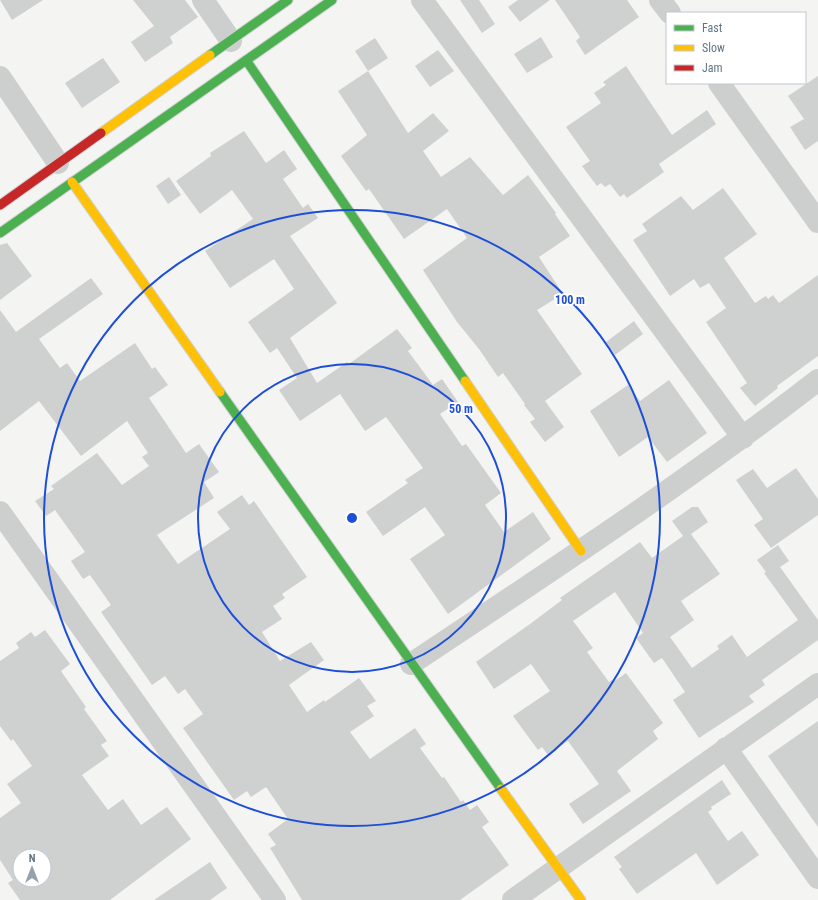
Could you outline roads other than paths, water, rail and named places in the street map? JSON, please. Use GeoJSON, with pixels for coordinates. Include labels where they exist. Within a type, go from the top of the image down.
{"type":"FeatureCollection","features":[{"type":"Feature","properties":{"kind":"street"},"geometry":{"type":"LineString","coordinates":[[203,0],[230,41]]}},
{"type":"Feature","properties":{"kind":"street"},"geometry":{"type":"LineString","coordinates":[[0,205],[288,0]]}},
{"type":"Feature","properties":{"kind":"street"},"geometry":{"type":"LineString","coordinates":[[0,233],[332,0]]}},
{"type":"Feature","properties":{"kind":"street"},"geometry":{"type":"LineString","coordinates":[[422,0],[743,438]]}},
{"type":"Feature","properties":{"kind":"street"},"geometry":{"type":"LineString","coordinates":[[660,0],[669,12]]}},
{"type":"Feature","properties":{"kind":"street"},"geometry":{"type":"LineString","coordinates":[[246,60],[582,550]]}},
{"type":"Feature","properties":{"kind":"street"},"geometry":{"type":"LineString","coordinates":[[0,77],[58,163]]}},
{"type":"Feature","properties":{"kind":"street"},"geometry":{"type":"LineString","coordinates":[[720,84],[818,222]]}},
{"type":"Feature","properties":{"kind":"street"},"geometry":{"type":"LineString","coordinates":[[72,182],[411,664],[580,900]]}},
{"type":"Feature","properties":{"kind":"street"},"geometry":{"type":"LineString","coordinates":[[411,664],[582,550],[743,438],[818,380]]}},
{"type":"Feature","properties":{"kind":"street"},"geometry":{"type":"LineString","coordinates":[[0,512],[275,900]]}},
{"type":"Feature","properties":{"kind":"street"},"geometry":{"type":"LineString","coordinates":[[513,900],[818,684]]}},
{"type":"Feature","properties":{"kind":"street"},"geometry":{"type":"LineString","coordinates":[[726,748],[818,878]]}}]}
